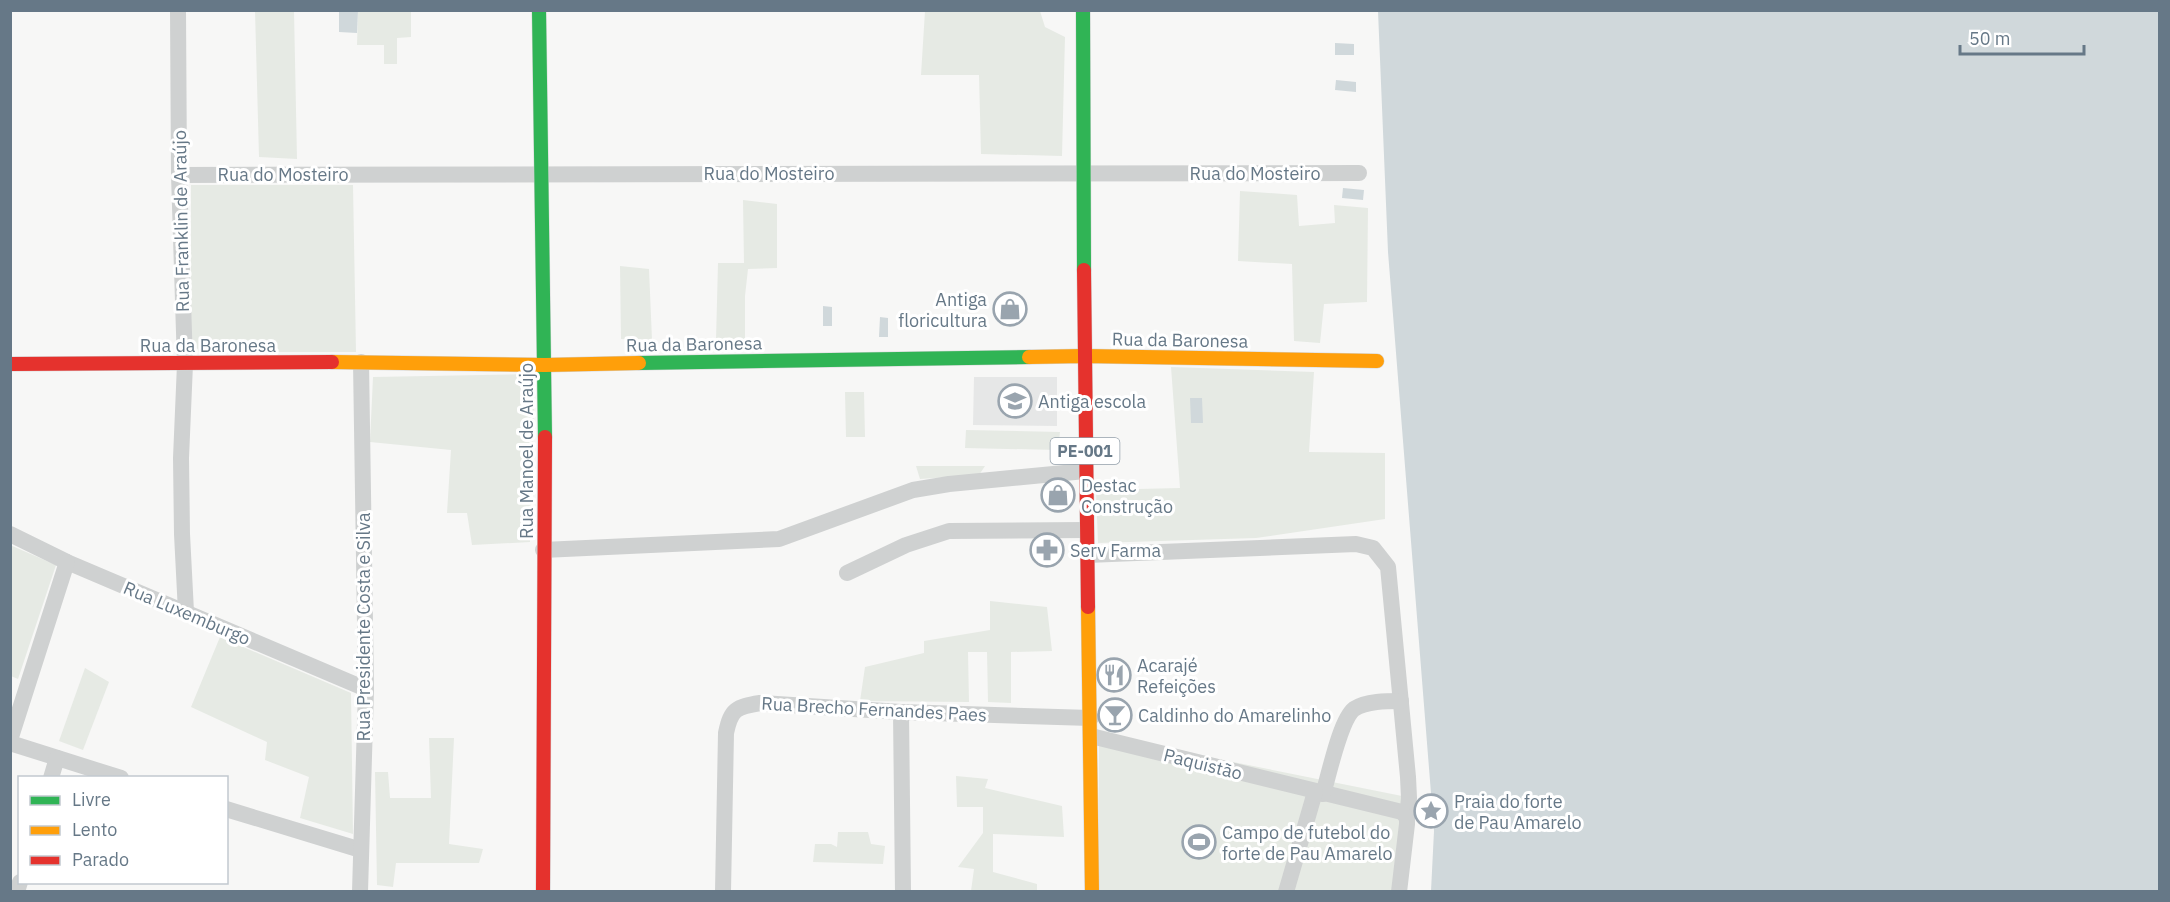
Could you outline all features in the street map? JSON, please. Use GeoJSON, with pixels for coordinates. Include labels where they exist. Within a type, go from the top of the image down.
{"type":"FeatureCollection","features":[{"type":"Feature","properties":{"kind":"street","name":"Rua Franklin de Araújo"},"geometry":{"type":"LineString","coordinates":[[178,10],[179,175],[185,364],[182,534],[186,612]]}},
{"type":"Feature","properties":{"kind":"street","name":"Rua Manoel de Araújo"},"geometry":{"type":"LineString","coordinates":[[539,10],[545,365],[543,891]]}},
{"type":"Feature","properties":{"kind":"street","name":"PE-001"},"geometry":{"type":"LineString","coordinates":[[1083,10],[1085,471],[1092,891]]}},
{"type":"Feature","properties":{"kind":"street","name":"Rua do Mosteiro"},"geometry":{"type":"LineString","coordinates":[[179,175],[1359,173]]}},
{"type":"Feature","properties":{"kind":"street","name":"Rua da Baronesa"},"geometry":{"type":"LineString","coordinates":[[10,364],[361,362],[545,365],[1084,356],[1377,361]]}},
{"type":"Feature","properties":{"kind":"street","name":"Rua Presidente Costa e Silva"},"geometry":{"type":"LineString","coordinates":[[360,891],[366,689],[361,362]]}},
{"type":"Feature","properties":{"kind":"street"},"geometry":{"type":"LineString","coordinates":[[543,550],[779,539],[913,490],[949,484],[1085,471]]}},
{"type":"Feature","properties":{"kind":"street"},"geometry":{"type":"LineString","coordinates":[[847,573],[906,545],[949,531],[1086,530]]}},
{"type":"Feature","properties":{"kind":"street","name":"Rua Luxemburgo"},"geometry":{"type":"LineString","coordinates":[[10,534],[67,562],[366,689]]}},
{"type":"Feature","properties":{"kind":"street"},"geometry":{"type":"LineString","coordinates":[[1086,555],[1356,544],[1373,548],[1388,567],[1408,777],[1407,818],[1399,891]]}},
{"type":"Feature","properties":{"kind":"street"},"geometry":{"type":"LineString","coordinates":[[67,562],[10,742],[118,776]]}},
{"type":"Feature","properties":{"kind":"street"},"geometry":{"type":"LineString","coordinates":[[1286,891],[1346,720],[1354,709],[1383,702],[1401,701]]}},
{"type":"Feature","properties":{"kind":"street","name":"Rua Brecho Fernandes Paes"},"geometry":{"type":"LineString","coordinates":[[723,891],[726,733],[733,712],[742,706],[760,703],[901,712],[1090,718]]}},
{"type":"Feature","properties":{"kind":"street"},"geometry":{"type":"LineString","coordinates":[[901,712],[903,891]]}},
{"type":"Feature","properties":{"kind":"street","name":"Paquistão"},"geometry":{"type":"LineString","coordinates":[[1091,736],[1402,812],[1407,818]]}},
{"type":"Feature","properties":{"kind":"street"},"geometry":{"type":"LineString","coordinates":[[51,776],[57,758]]}},
{"type":"Feature","properties":{"kind":"street"},"geometry":{"type":"LineString","coordinates":[[228,810],[361,850]]}},
{"type":"Feature","properties":{"kind":"shaded area"},"geometry":{"type":"Polygon","coordinates":[[[255,11],[294,11],[297,159],[259,157],[255,11]]]}},
{"type":"Feature","properties":{"kind":"shaded area"},"geometry":{"type":"Polygon","coordinates":[[[339,11],[358,11],[357,33],[339,32],[339,11]]]}},
{"type":"Feature","properties":{"kind":"shaded area"},"geometry":{"type":"Polygon","coordinates":[[[358,11],[411,11],[411,37],[397,38],[397,64],[384,64],[384,45],[357,45],[358,11]]]}},
{"type":"Feature","properties":{"kind":"shaded area"},"geometry":{"type":"Polygon","coordinates":[[[925,11],[1040,11],[1045,27],[1065,37],[1062,156],[981,154],[979,75],[921,75],[925,11]]]}},
{"type":"Feature","properties":{"kind":"shaded area"},"geometry":{"type":"Polygon","coordinates":[[[1378,11],[2159,11],[2159,891],[1431,891],[1434,831],[1388,252],[1378,11]]]}},
{"type":"Feature","properties":{"kind":"shaded area"},"geometry":{"type":"Polygon","coordinates":[[[1335,43],[1354,44],[1354,55],[1335,55],[1335,43]]]}},
{"type":"Feature","properties":{"kind":"shaded area"},"geometry":{"type":"Polygon","coordinates":[[[1336,80],[1356,82],[1356,92],[1335,90],[1336,80]]]}},
{"type":"Feature","properties":{"kind":"shaded area"},"geometry":{"type":"Polygon","coordinates":[[[191,185],[353,185],[356,352],[191,352],[191,185]]]}},
{"type":"Feature","properties":{"kind":"shaded area"},"geometry":{"type":"Polygon","coordinates":[[[1343,188],[1364,190],[1363,200],[1342,198],[1343,188]]]}},
{"type":"Feature","properties":{"kind":"shaded area"},"geometry":{"type":"Polygon","coordinates":[[[1240,191],[1297,195],[1299,226],[1335,223],[1334,205],[1368,208],[1367,302],[1324,304],[1320,343],[1294,341],[1292,264],[1238,261],[1240,191]]]}},
{"type":"Feature","properties":{"kind":"shaded area"},"geometry":{"type":"Polygon","coordinates":[[[743,200],[777,204],[777,268],[748,269],[745,296],[745,341],[716,340],[718,263],[744,263],[743,200]]]}},
{"type":"Feature","properties":{"kind":"shaded area"},"geometry":{"type":"Polygon","coordinates":[[[620,266],[649,269],[652,340],[621,339],[620,266]]]}},
{"type":"Feature","properties":{"kind":"shaded area"},"geometry":{"type":"Polygon","coordinates":[[[823,306],[832,307],[832,326],[823,326],[823,306]]]}},
{"type":"Feature","properties":{"kind":"shaded area"},"geometry":{"type":"Polygon","coordinates":[[[880,317],[888,318],[888,337],[879,337],[880,317]]]}},
{"type":"Feature","properties":{"kind":"shaded area"},"geometry":{"type":"Polygon","coordinates":[[[1171,367],[1314,372],[1309,452],[1385,453],[1385,519],[1256,538],[1098,543],[1096,490],[1180,488],[1171,367]]]}},
{"type":"Feature","properties":{"kind":"shaded area"},"geometry":{"type":"Polygon","coordinates":[[[535,374],[530,542],[472,545],[467,513],[447,513],[451,450],[370,442],[373,377],[535,374]]]}},
{"type":"Feature","properties":{"kind":"shaded area","name":"Antiga escola"},"geometry":{"type":"Polygon","coordinates":[[[974,377],[1057,377],[1057,426],[973,425],[974,377]]]}},
{"type":"Feature","properties":{"kind":"shaded area"},"geometry":{"type":"Polygon","coordinates":[[[845,392],[864,392],[865,437],[846,437],[845,392]]]}},
{"type":"Feature","properties":{"kind":"shaded area"},"geometry":{"type":"Polygon","coordinates":[[[1190,398],[1202,398],[1203,423],[1191,423],[1190,398]]]}},
{"type":"Feature","properties":{"kind":"shaded area"},"geometry":{"type":"Polygon","coordinates":[[[966,430],[1060,432],[1058,450],[965,448],[966,430]]]}},
{"type":"Feature","properties":{"kind":"shaded area"},"geometry":{"type":"Polygon","coordinates":[[[916,466],[985,466],[979,475],[920,479],[916,466]]]}},
{"type":"Feature","properties":{"kind":"shaded area"},"geometry":{"type":"Polygon","coordinates":[[[10,545],[56,565],[18,679],[11,676],[10,545]]]}},
{"type":"Feature","properties":{"kind":"shaded area"},"geometry":{"type":"Polygon","coordinates":[[[990,601],[1047,607],[1052,651],[1011,652],[1011,703],[988,702],[987,652],[968,652],[969,702],[860,701],[865,667],[924,653],[924,641],[990,630],[990,601]]]}},
{"type":"Feature","properties":{"kind":"shaded area"},"geometry":{"type":"Polygon","coordinates":[[[220,637],[351,693],[353,834],[300,818],[309,777],[265,760],[267,742],[191,707],[220,637]]]}},
{"type":"Feature","properties":{"kind":"shaded area"},"geometry":{"type":"Polygon","coordinates":[[[85,668],[109,682],[83,750],[59,741],[85,668]]]}},
{"type":"Feature","properties":{"kind":"shaded area"},"geometry":{"type":"Polygon","coordinates":[[[1099,735],[1402,796],[1399,891],[1098,892],[1099,735]]]}},
{"type":"Feature","properties":{"kind":"shaded area"},"geometry":{"type":"Polygon","coordinates":[[[429,738],[454,738],[449,844],[483,849],[479,863],[396,863],[393,887],[377,885],[375,772],[388,772],[390,798],[431,798],[429,738]]]}},
{"type":"Feature","properties":{"kind":"shaded area"},"geometry":{"type":"Polygon","coordinates":[[[956,776],[988,779],[985,788],[1062,806],[1064,837],[993,834],[993,872],[1037,884],[1037,891],[971,891],[974,869],[958,867],[983,833],[983,807],[957,807],[956,776]]]}},
{"type":"Feature","properties":{"kind":"shaded area"},"geometry":{"type":"Polygon","coordinates":[[[838,832],[868,832],[871,844],[885,846],[883,864],[813,862],[815,844],[831,844],[837,847],[838,832]]]}},
{"type":"Feature","properties":{"kind":"traffic: fast"},"geometry":{"type":"LineString","coordinates":[[539,10],[545,437]]}},
{"type":"Feature","properties":{"kind":"traffic: fast"},"geometry":{"type":"LineString","coordinates":[[1083,10],[1084,270]]}},
{"type":"Feature","properties":{"kind":"traffic: fast"},"geometry":{"type":"LineString","coordinates":[[639,363],[1029,357]]}},
{"type":"Feature","properties":{"kind":"traffic: slow"},"geometry":{"type":"LineString","coordinates":[[1029,357],[1377,361]]}},
{"type":"Feature","properties":{"kind":"traffic: slow"},"geometry":{"type":"LineString","coordinates":[[332,362],[545,365],[639,363]]}},
{"type":"Feature","properties":{"kind":"traffic: slow"},"geometry":{"type":"LineString","coordinates":[[1088,607],[1092,892]]}},
{"type":"Feature","properties":{"kind":"traffic: jam"},"geometry":{"type":"LineString","coordinates":[[1084,270],[1088,607]]}},
{"type":"Feature","properties":{"kind":"traffic: jam"},"geometry":{"type":"LineString","coordinates":[[10,364],[332,362]]}},
{"type":"Feature","properties":{"kind":"traffic: jam"},"geometry":{"type":"LineString","coordinates":[[543,892],[545,437]]}},
{"type":"Feature","properties":{"kind":"place","name":"Antiga floricultura"},"geometry":{"type":"Point","coordinates":[1010,309]}},
{"type":"Feature","properties":{"kind":"place","name":"Antiga escola"},"geometry":{"type":"Point","coordinates":[1015,401]}},
{"type":"Feature","properties":{"kind":"place","name":"Destac Construção"},"geometry":{"type":"Point","coordinates":[1058,495]}},
{"type":"Feature","properties":{"kind":"place","name":"Serv Farma"},"geometry":{"type":"Point","coordinates":[1047,550]}},
{"type":"Feature","properties":{"kind":"place","name":"Acarajé Refeições"},"geometry":{"type":"Point","coordinates":[1114,675]}},
{"type":"Feature","properties":{"kind":"place","name":"Caldinho do Amarelinho"},"geometry":{"type":"Point","coordinates":[1115,715]}},
{"type":"Feature","properties":{"kind":"place","name":"Praia do forte de Pau Amarelo"},"geometry":{"type":"Point","coordinates":[1431,811]}},
{"type":"Feature","properties":{"kind":"place","name":"Campo de futebol do forte de Pau Amarelo"},"geometry":{"type":"Point","coordinates":[1199,842]}}]}
